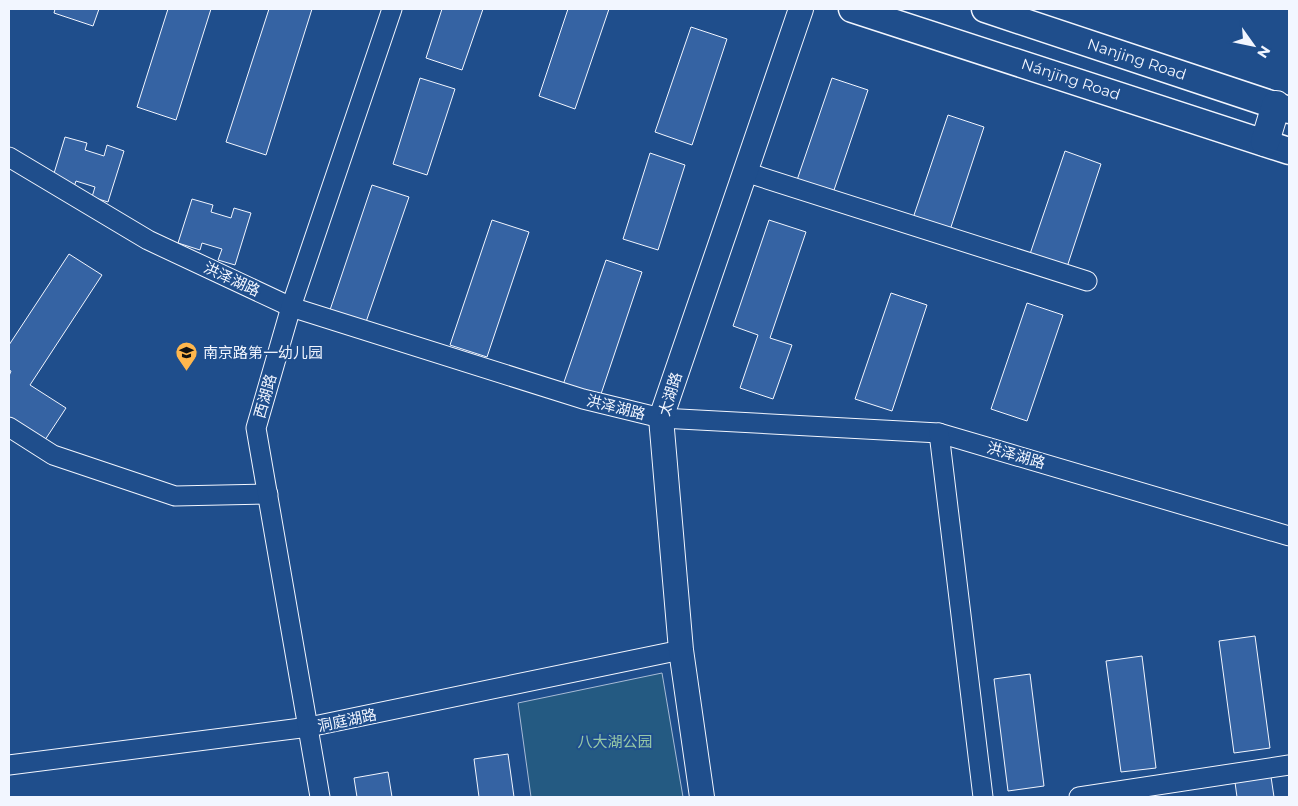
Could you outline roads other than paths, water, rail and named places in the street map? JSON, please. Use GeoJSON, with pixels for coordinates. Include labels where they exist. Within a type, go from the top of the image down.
{"type":"FeatureCollection","features":[{"type":"Feature","properties":{"kind":"main road","name":"Nánjīng Road"},"geometry":{"type":"LineString","coordinates":[[852,9],[1277,146]]}},
{"type":"Feature","properties":{"kind":"main road","name":"Nanjing Road"},"geometry":{"type":"LineString","coordinates":[[985,9],[1283,107]]}},
{"type":"Feature","properties":{"kind":"main road"},"geometry":{"type":"LineString","coordinates":[[1277,146],[1283,107]]}},
{"type":"Feature","properties":{"kind":"street","name":"西湖路"},"geometry":{"type":"LineString","coordinates":[[320,797],[256,428],[291,307],[392,9]]}},
{"type":"Feature","properties":{"kind":"street","name":"太湖路"},"geometry":{"type":"LineString","coordinates":[[702,797],[681,650],[661,418],[801,9]]}},
{"type":"Feature","properties":{"kind":"street","name":"洪泽湖路"},"geometry":{"type":"LineString","coordinates":[[9,157],[148,240],[291,307],[583,398],[661,418],[939,433],[1289,536]]}},
{"type":"Feature","properties":{"kind":"street"},"geometry":{"type":"LineString","coordinates":[[746,172],[1086,281]]}},
{"type":"Feature","properties":{"kind":"street"},"geometry":{"type":"LineString","coordinates":[[9,427],[53,455],[175,496],[268,494]]}},
{"type":"Feature","properties":{"kind":"street"},"geometry":{"type":"LineString","coordinates":[[939,433],[983,797]]}},
{"type":"Feature","properties":{"kind":"street","name":"洞庭湖路"},"geometry":{"type":"LineString","coordinates":[[9,765],[309,727],[681,650]]}},
{"type":"Feature","properties":{"kind":"street"},"geometry":{"type":"LineString","coordinates":[[1079,797],[1289,765]]}},
{"type":"Feature","properties":{"kind":"place","name":"南京路第一幼儿园"},"geometry":{"type":"Point","coordinates":[187,371]}},
{"type":"Feature","properties":{"kind":"park label","name":"八大湖公园"},"geometry":{"type":"Point","coordinates":[615,741]}}]}
